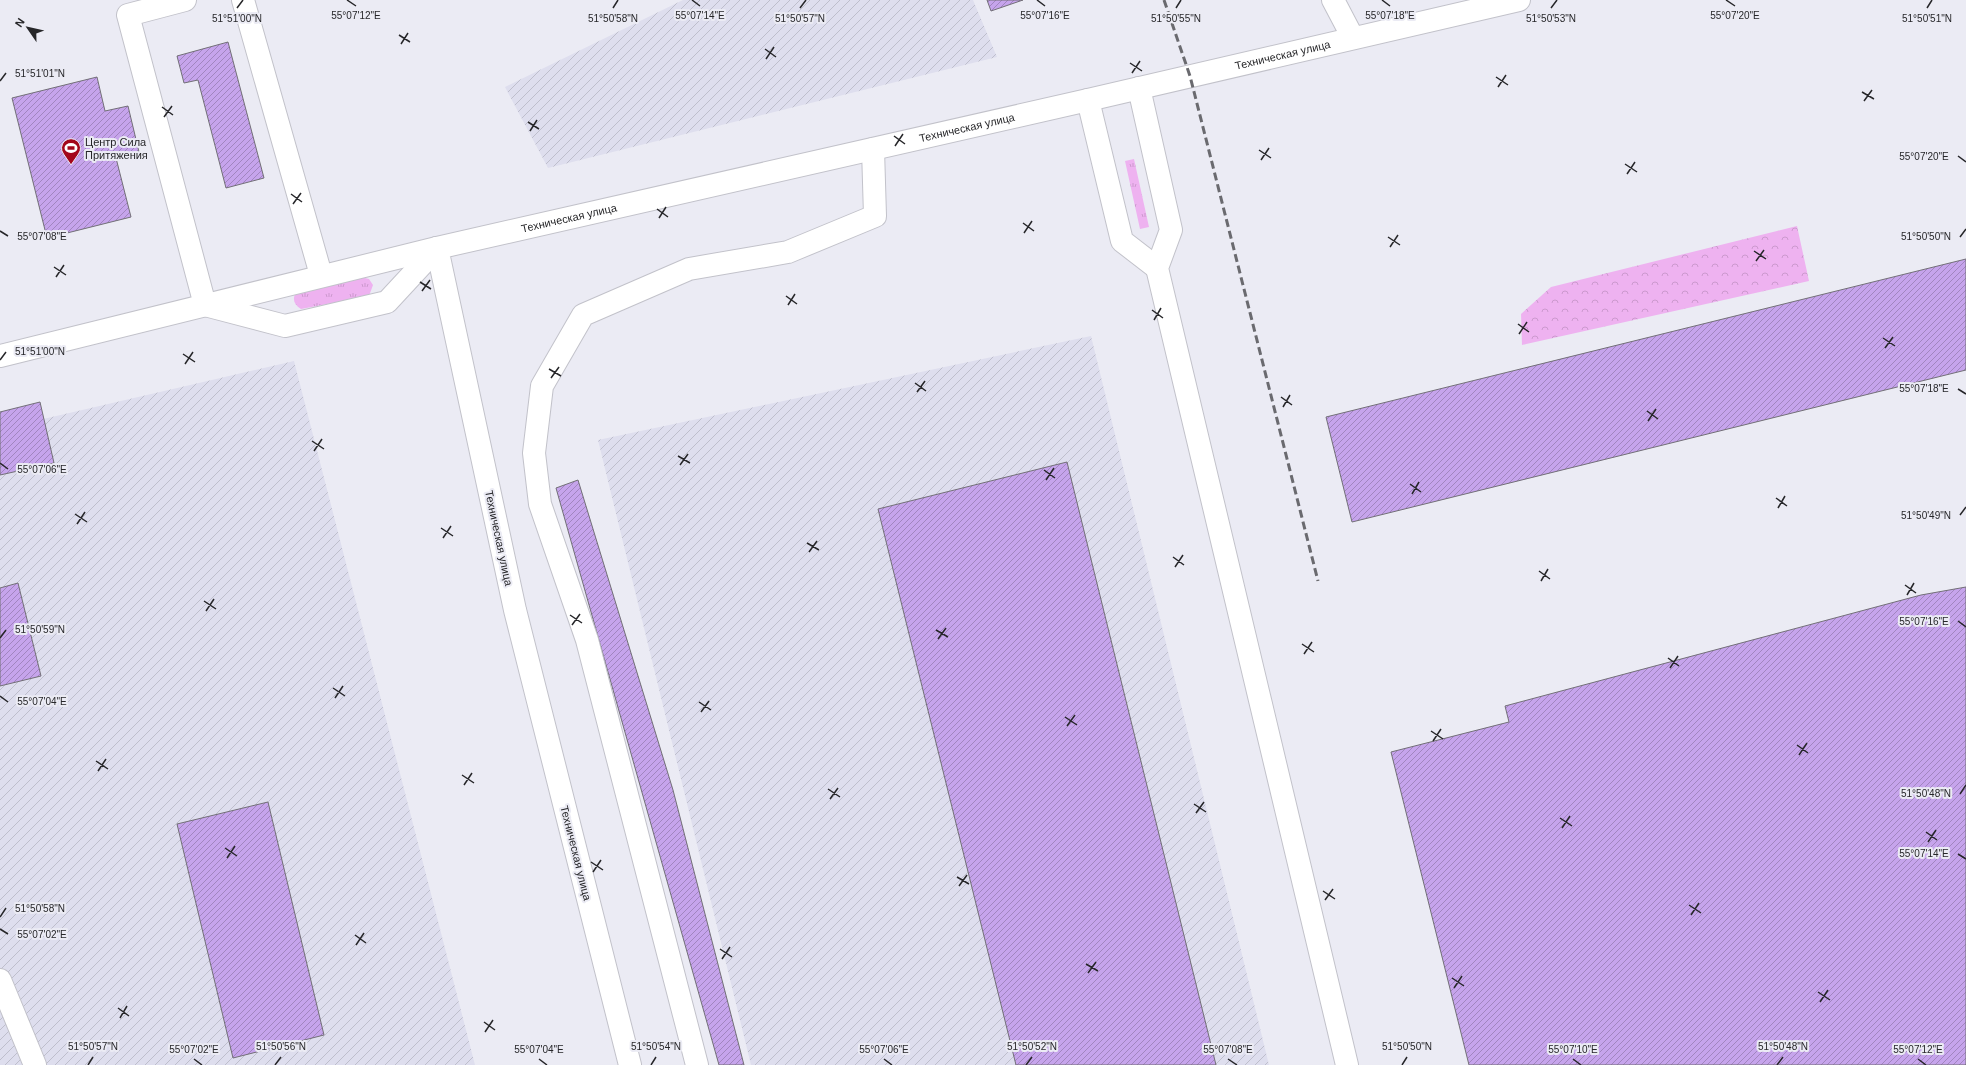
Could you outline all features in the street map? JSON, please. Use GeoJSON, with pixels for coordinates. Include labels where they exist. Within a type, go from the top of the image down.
{"type":"FeatureCollection","features":[{"type":"Feature","properties":{"kind":"street"},"geometry":{"type":"LineString","coordinates":[[185,0],[128,15],[205,304]]}},
{"type":"Feature","properties":{"kind":"street"},"geometry":{"type":"LineString","coordinates":[[243,0],[321,275]]}},
{"type":"Feature","properties":{"kind":"street"},"geometry":{"type":"LineString","coordinates":[[1333,0],[1353,38]]}},
{"type":"Feature","properties":{"kind":"street","name":"Техническая улица"},"geometry":{"type":"LineString","coordinates":[[630,1065],[514,610],[437,248],[1519,0]]}},
{"type":"Feature","properties":{"kind":"street"},"geometry":{"type":"LineString","coordinates":[[1139,88],[1171,230],[1157,268],[1346,1065]]}},
{"type":"Feature","properties":{"kind":"street"},"geometry":{"type":"LineString","coordinates":[[1088,100],[1122,241],[1157,268]]}},
{"type":"Feature","properties":{"kind":"street"},"geometry":{"type":"LineString","coordinates":[[697,1065],[587,640],[540,504],[534,454],[542,386],[583,315],[689,269],[788,252],[875,216],[873,149]]}},
{"type":"Feature","properties":{"kind":"street"},"geometry":{"type":"LineString","coordinates":[[205,304],[285,326],[387,302],[437,248]]}},
{"type":"Feature","properties":{"kind":"street"},"geometry":{"type":"LineString","coordinates":[[0,356],[321,275],[437,248]]}},
{"type":"Feature","properties":{"kind":"street"},"geometry":{"type":"LineString","coordinates":[[0,980],[34,1065]]}},
{"type":"Feature","properties":{"kind":"shaded area"},"geometry":{"type":"Polygon","coordinates":[[[683,0],[973,0],[997,57],[548,168],[505,87],[683,0]]]}},
{"type":"Feature","properties":{"kind":"shaded area"},"geometry":{"type":"Polygon","coordinates":[[[1091,336],[1269,1065],[751,1065],[598,440],[1091,336]]]}},
{"type":"Feature","properties":{"kind":"shaded area"},"geometry":{"type":"Polygon","coordinates":[[[294,361],[475,1065],[0,1065],[0,429],[294,361]]]}},
{"type":"Feature","properties":{"kind":"green space"},"geometry":{"type":"Polygon","coordinates":[[[1134,159],[1149,227],[1140,229],[1125,161],[1134,159]]]}},
{"type":"Feature","properties":{"kind":"green space"},"geometry":{"type":"Polygon","coordinates":[[[1797,226],[1809,281],[1522,345],[1521,314],[1551,287],[1797,226]]]}},
{"type":"Feature","properties":{"kind":"green space"},"geometry":{"type":"Polygon","coordinates":[[[361,277],[369,279],[373,285],[369,296],[301,309],[294,301],[294,296],[297,291],[361,277]]]}},
{"type":"Feature","properties":{"kind":"building"},"geometry":{"type":"Polygon","coordinates":[[[987,0],[1023,0],[991,11],[987,0]]]}},
{"type":"Feature","properties":{"kind":"building"},"geometry":{"type":"Polygon","coordinates":[[[228,42],[264,178],[226,188],[198,80],[184,83],[177,56],[228,42]]]}},
{"type":"Feature","properties":{"kind":"building"},"geometry":{"type":"Polygon","coordinates":[[[97,77],[105,111],[128,106],[139,152],[116,158],[131,217],[47,238],[12,98],[97,77]]]}},
{"type":"Feature","properties":{"kind":"building"},"geometry":{"type":"Polygon","coordinates":[[[1966,259],[1966,370],[1352,522],[1326,417],[1966,259]]]}},
{"type":"Feature","properties":{"kind":"building"},"geometry":{"type":"Polygon","coordinates":[[[40,402],[54,463],[0,475],[0,412],[40,402]]]}},
{"type":"Feature","properties":{"kind":"building"},"geometry":{"type":"Polygon","coordinates":[[[1067,462],[1216,1065],[1016,1065],[878,509],[1067,462]]]}},
{"type":"Feature","properties":{"kind":"building"},"geometry":{"type":"Polygon","coordinates":[[[578,480],[673,790],[744,1065],[719,1065],[556,488],[578,480]]]}},
{"type":"Feature","properties":{"kind":"building"},"geometry":{"type":"Polygon","coordinates":[[[18,583],[41,676],[0,686],[0,588],[18,583]]]}},
{"type":"Feature","properties":{"kind":"building"},"geometry":{"type":"Polygon","coordinates":[[[1966,587],[1966,1065],[1469,1065],[1391,752],[1509,722],[1505,706],[1921,595],[1966,587]]]}},
{"type":"Feature","properties":{"kind":"building"},"geometry":{"type":"Polygon","coordinates":[[[268,802],[324,1035],[233,1058],[177,824],[268,802]]]}},
{"type":"Feature","properties":{"kind":"railway"},"geometry":{"type":"LineString","coordinates":[[1164,0],[1190,76],[1318,581]]}},
{"type":"Feature","properties":{"kind":"place","name":"Центр Сила Притяжения"},"geometry":{"type":"Point","coordinates":[71,165]}}]}
